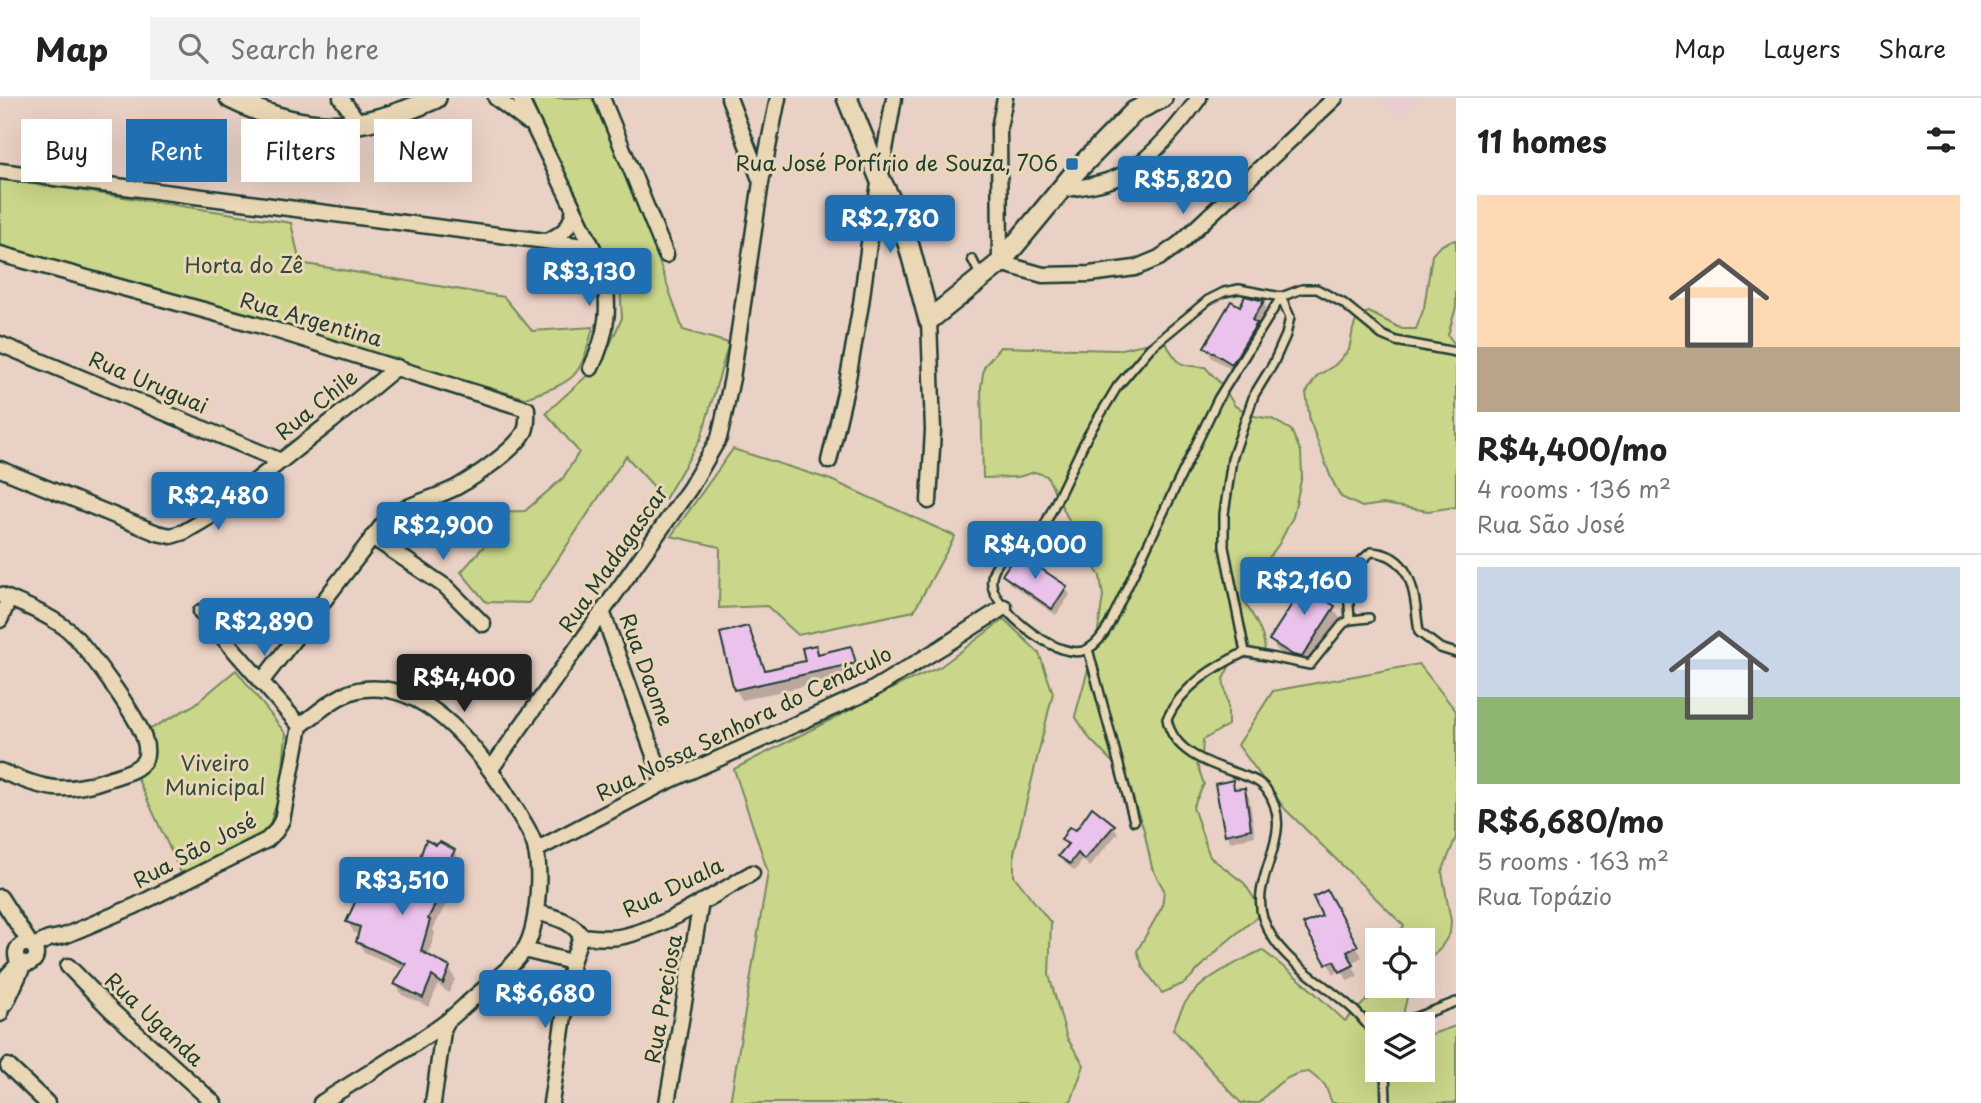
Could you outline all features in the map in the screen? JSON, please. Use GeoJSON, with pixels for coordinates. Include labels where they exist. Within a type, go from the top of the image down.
{"type":"FeatureCollection","features":[{"type":"Feature","properties":{"kind":"main road"},"geometry":{"type":"LineString","coordinates":[[230,98],[282,119]]}},
{"type":"Feature","properties":{"kind":"main road"},"geometry":{"type":"LineString","coordinates":[[360,123],[386,118],[436,98]]}},
{"type":"Feature","properties":{"kind":"main road"},"geometry":{"type":"LineString","coordinates":[[847,98],[880,179],[895,208],[909,246],[929,320],[1000,262],[1060,190],[1135,110],[1162,98]]}},
{"type":"Feature","properties":{"kind":"street"},"geometry":{"type":"LineString","coordinates":[[341,98],[356,119]]}},
{"type":"Feature","properties":{"kind":"street"},"geometry":{"type":"LineString","coordinates":[[496,98],[522,116],[533,128]]}},
{"type":"Feature","properties":{"kind":"street"},"geometry":{"type":"LineString","coordinates":[[520,98],[602,267],[607,290],[607,321],[602,344],[591,368]]}},
{"type":"Feature","properties":{"kind":"street"},"geometry":{"type":"LineString","coordinates":[[601,98],[666,255]]}},
{"type":"Feature","properties":{"kind":"street"},"geometry":{"type":"LineString","coordinates":[[729,98],[761,181]]}},
{"type":"Feature","properties":{"kind":"street","name":"Rua Madagascar"},"geometry":{"type":"LineString","coordinates":[[491,769],[690,488],[719,438],[732,378],[761,181],[778,98]]}},
{"type":"Feature","properties":{"kind":"street"},"geometry":{"type":"LineString","coordinates":[[829,461],[861,304],[894,98]]}},
{"type":"Feature","properties":{"kind":"street"},"geometry":{"type":"LineString","coordinates":[[1005,98],[999,128],[1000,262],[1043,275],[1090,274],[1135,268],[1159,258],[1179,244],[1335,98]]}},
{"type":"Feature","properties":{"kind":"street"},"geometry":{"type":"LineString","coordinates":[[1060,190],[1104,183],[1121,176],[1164,140],[1199,98]]}},
{"type":"Feature","properties":{"kind":"street"},"geometry":{"type":"LineString","coordinates":[[866,144],[879,134],[891,117]]}},
{"type":"Feature","properties":{"kind":"street"},"geometry":{"type":"LineString","coordinates":[[0,171],[592,247]]}},
{"type":"Feature","properties":{"kind":"street"},"geometry":{"type":"LineString","coordinates":[[870,236],[883,216],[895,208]]}},
{"type":"Feature","properties":{"kind":"street"},"geometry":{"type":"LineString","coordinates":[[549,240],[562,234],[568,227],[574,210]]}},
{"type":"Feature","properties":{"kind":"street","name":"Rua Argentina"},"geometry":{"type":"LineString","coordinates":[[0,254],[265,327],[527,409],[526,429],[507,450],[458,487],[394,514],[372,537]]}},
{"type":"Feature","properties":{"kind":"street"},"geometry":{"type":"LineString","coordinates":[[929,320],[933,430],[929,501]]}},
{"type":"Feature","properties":{"kind":"street","name":"Rua Uruguai"},"geometry":{"type":"LineString","coordinates":[[0,344],[281,461]]}},
{"type":"Feature","properties":{"kind":"street","name":"Rua Chile"},"geometry":{"type":"LineString","coordinates":[[0,469],[157,533],[171,536],[184,532],[208,517],[397,367]]}},
{"type":"Feature","properties":{"kind":"street"},"geometry":{"type":"LineString","coordinates":[[261,682],[372,537],[446,587],[483,624]]}},
{"type":"Feature","properties":{"kind":"street"},"geometry":{"type":"LineString","coordinates":[[0,621],[4,597],[56,621],[85,647],[139,725],[146,748],[145,758],[140,766],[76,789],[43,787],[0,771]]}},
{"type":"Feature","properties":{"kind":"street","name":"Rua Nossa Senhora do Cenáculo"},"geometry":{"type":"LineString","coordinates":[[536,850],[664,783],[870,691],[1004,607]]}},
{"type":"Feature","properties":{"kind":"street","name":"Rua Daome"},"geometry":{"type":"LineString","coordinates":[[603,611],[664,783]]}},
{"type":"Feature","properties":{"kind":"street"},"geometry":{"type":"LineString","coordinates":[[201,612],[300,726],[335,699],[350,692],[366,689],[399,693],[417,700],[470,744],[491,769],[522,819],[536,850],[536,912],[524,950],[498,978],[444,1024],[321,1103]]}},
{"type":"Feature","properties":{"kind":"street","name":"Rua São José"},"geometry":{"type":"LineString","coordinates":[[27,953],[135,906],[267,840],[282,820],[300,726]]}},
{"type":"Feature","properties":{"kind":"street","name":"Rua Duala"},"geometry":{"type":"LineString","coordinates":[[581,936],[619,937],[658,923],[752,873]]}},
{"type":"Feature","properties":{"kind":"street"},"geometry":{"type":"LineString","coordinates":[[0,897],[12,917],[27,953],[0,1014]]}},
{"type":"Feature","properties":{"kind":"street","name":"Rua Preciosa"},"geometry":{"type":"LineString","coordinates":[[667,1103],[701,902]]}},
{"type":"Feature","properties":{"kind":"street"},"geometry":{"type":"LineString","coordinates":[[536,912],[564,921],[578,930],[581,936],[572,962],[551,1103]]}},
{"type":"Feature","properties":{"kind":"street"},"geometry":{"type":"LineString","coordinates":[[524,950],[572,962]]}},
{"type":"Feature","properties":{"kind":"street","name":"Rua Uganda"},"geometry":{"type":"LineString","coordinates":[[68,966],[121,1020],[214,1103]]}},
{"type":"Feature","properties":{"kind":"street"},"geometry":{"type":"LineString","coordinates":[[433,1103],[444,1024]]}},
{"type":"Feature","properties":{"kind":"street"},"geometry":{"type":"LineString","coordinates":[[8,1066],[47,1103]]}},
{"type":"Feature","properties":{"kind":"lane"},"geometry":{"type":"LineString","coordinates":[[972,258],[982,278]]}},
{"type":"Feature","properties":{"kind":"lane"},"geometry":{"type":"LineString","coordinates":[[1038,539],[1117,387],[1150,348],[1208,300],[1224,292],[1239,289],[1281,297],[1302,289],[1317,289],[1343,303],[1382,335],[1396,341],[1456,352]]}},
{"type":"Feature","properties":{"kind":"lane"},"geometry":{"type":"LineString","coordinates":[[1062,552],[1038,539],[1028,540],[998,562],[992,572],[991,583],[1004,607],[1049,645],[1068,652],[1088,649],[1110,625],[1219,399],[1281,297]]}},
{"type":"Feature","properties":{"kind":"lane"},"geometry":{"type":"LineString","coordinates":[[1245,652],[1224,547],[1224,514],[1232,459],[1254,394],[1273,364],[1286,335],[1290,317],[1281,297]]}},
{"type":"Feature","properties":{"kind":"lane"},"geometry":{"type":"LineString","coordinates":[[1350,620],[1348,582],[1357,564],[1371,552],[1386,553],[1403,565],[1412,589],[1419,632],[1440,648],[1456,653]]}},
{"type":"Feature","properties":{"kind":"lane"},"geometry":{"type":"LineString","coordinates":[[1365,1022],[1292,960],[1274,942],[1267,928],[1262,914],[1262,889],[1278,831],[1277,818],[1267,791],[1252,779],[1206,763],[1175,740],[1167,719],[1185,690],[1245,652],[1310,665],[1343,624],[1350,620],[1369,618]]}},
{"type":"Feature","properties":{"kind":"lane"},"geometry":{"type":"LineString","coordinates":[[1088,649],[1134,821]]}},
{"type":"Feature","properties":{"kind":"lane"},"geometry":{"type":"LineString","coordinates":[[1430,1012],[1456,1002]]}},
{"type":"Feature","properties":{"kind":"lane"},"geometry":{"type":"LineString","coordinates":[[1385,1082],[1386,1103]]}},
{"type":"Feature","properties":{"kind":"shaded area"},"geometry":{"type":"Polygon","coordinates":[[[1381,98],[1419,98],[1402,117],[1381,98]]]}},
{"type":"Feature","properties":{"kind":"green space"},"geometry":{"type":"Polygon","coordinates":[[[530,98],[592,98],[645,221],[683,330],[729,343],[701,438],[665,499],[626,456],[529,603],[486,602],[461,572],[484,546],[486,512],[525,511],[563,478],[579,452],[546,413],[602,362],[622,318],[620,285],[602,256],[530,98]]]}},
{"type":"Feature","properties":{"kind":"green space","name":"Horta do Zê"},"geometry":{"type":"Polygon","coordinates":[[[0,178],[291,223],[300,263],[504,297],[532,331],[593,327],[584,358],[573,376],[555,387],[525,398],[0,246],[0,178]]]}},
{"type":"Feature","properties":{"kind":"green space"},"geometry":{"type":"Polygon","coordinates":[[[1456,240],[1456,307],[1448,335],[1456,346],[1456,507],[1428,511],[1383,504],[1362,507],[1341,497],[1331,478],[1310,421],[1306,393],[1317,376],[1335,365],[1349,350],[1358,315],[1369,312],[1402,329],[1416,329],[1424,308],[1432,255],[1442,245],[1456,240]]]}},
{"type":"Feature","properties":{"kind":"green space"},"geometry":{"type":"Polygon","coordinates":[[[1163,340],[1182,364],[1205,367],[1222,385],[1235,406],[1254,416],[1272,419],[1291,430],[1301,452],[1302,476],[1293,517],[1279,544],[1252,581],[1244,601],[1263,637],[1263,660],[1245,658],[1231,663],[1223,679],[1228,703],[1228,725],[1203,740],[1202,756],[1197,764],[1204,784],[1193,807],[1210,857],[1244,883],[1263,912],[1224,944],[1185,983],[1162,993],[1143,967],[1137,951],[1162,907],[1164,890],[1152,868],[1144,830],[1131,793],[1117,767],[1090,739],[1075,716],[1097,637],[1103,596],[1100,576],[1086,555],[1047,476],[1035,472],[1018,477],[983,478],[981,387],[984,367],[1000,347],[1117,350],[1163,340]]]}},
{"type":"Feature","properties":{"kind":"green space"},"geometry":{"type":"Polygon","coordinates":[[[733,449],[831,480],[955,536],[914,611],[798,635],[767,606],[719,608],[720,547],[671,536],[733,449]]]}},
{"type":"Feature","properties":{"kind":"green space"},"geometry":{"type":"Polygon","coordinates":[[[1004,619],[1039,653],[1053,693],[1014,853],[1014,876],[1051,923],[1049,975],[1067,1038],[1084,1065],[1072,1099],[1068,1103],[730,1103],[768,872],[734,769],[940,667],[1004,619]]]}},
{"type":"Feature","properties":{"kind":"green space"},"geometry":{"type":"Polygon","coordinates":[[[1419,664],[1456,711],[1456,837],[1442,872],[1451,921],[1450,933],[1435,954],[1435,928],[1402,928],[1404,926],[1285,809],[1238,745],[1273,691],[1419,664]]]}},
{"type":"Feature","properties":{"kind":"green space","name":"Viveiro Municipal"},"geometry":{"type":"Polygon","coordinates":[[[236,670],[286,734],[281,791],[267,832],[236,850],[181,873],[135,773],[147,731],[194,705],[236,670]]]}},
{"type":"Feature","properties":{"kind":"green space"},"geometry":{"type":"Polygon","coordinates":[[[1262,950],[1305,984],[1345,1021],[1369,998],[1407,998],[1404,1012],[1365,1012],[1365,1082],[1435,1082],[1435,1033],[1456,1026],[1456,1103],[1332,1103],[1325,1085],[1309,1072],[1294,1075],[1281,1082],[1259,1103],[1241,1103],[1173,1029],[1192,994],[1220,972],[1262,950]]]}},
{"type":"Feature","properties":{"kind":"building"},"geometry":{"type":"Polygon","coordinates":[[[1245,296],[1264,301],[1252,320],[1257,323],[1232,364],[1204,347],[1231,301],[1240,306],[1245,296]]]}},
{"type":"Feature","properties":{"kind":"building"},"geometry":{"type":"Polygon","coordinates":[[[1017,553],[1067,586],[1052,609],[1002,575],[1017,553]]]}},
{"type":"Feature","properties":{"kind":"building"},"geometry":{"type":"Polygon","coordinates":[[[1314,570],[1333,582],[1322,598],[1335,606],[1302,657],[1293,655],[1269,640],[1314,570]]]}},
{"type":"Feature","properties":{"kind":"building"},"geometry":{"type":"Polygon","coordinates":[[[748,626],[765,670],[805,661],[802,648],[816,645],[818,654],[851,646],[856,663],[734,690],[720,633],[748,626]]]}},
{"type":"Feature","properties":{"kind":"building"},"geometry":{"type":"Polygon","coordinates":[[[1233,780],[1234,789],[1245,788],[1251,829],[1225,835],[1215,784],[1233,780]]]}},
{"type":"Feature","properties":{"kind":"building"},"geometry":{"type":"Polygon","coordinates":[[[1092,807],[1115,825],[1084,860],[1078,853],[1070,864],[1058,856],[1068,844],[1061,840],[1069,827],[1076,830],[1092,807]]]}},
{"type":"Feature","properties":{"kind":"building"},"geometry":{"type":"Polygon","coordinates":[[[426,840],[436,845],[440,842],[455,850],[434,890],[441,892],[428,919],[430,920],[421,951],[450,967],[443,984],[432,976],[423,998],[394,984],[406,964],[356,942],[360,927],[346,922],[364,883],[362,877],[372,859],[416,884],[428,860],[420,857],[426,840]]]}},
{"type":"Feature","properties":{"kind":"building"},"geometry":{"type":"Polygon","coordinates":[[[1327,890],[1358,946],[1347,952],[1354,965],[1340,972],[1334,961],[1326,964],[1303,924],[1322,916],[1313,897],[1327,890]]]}},
{"type":"Feature","properties":{"kind":"place","name":"Rua José Porfírio de Souza, 706"},"geometry":{"type":"Point","coordinates":[1072,164]}}]}
